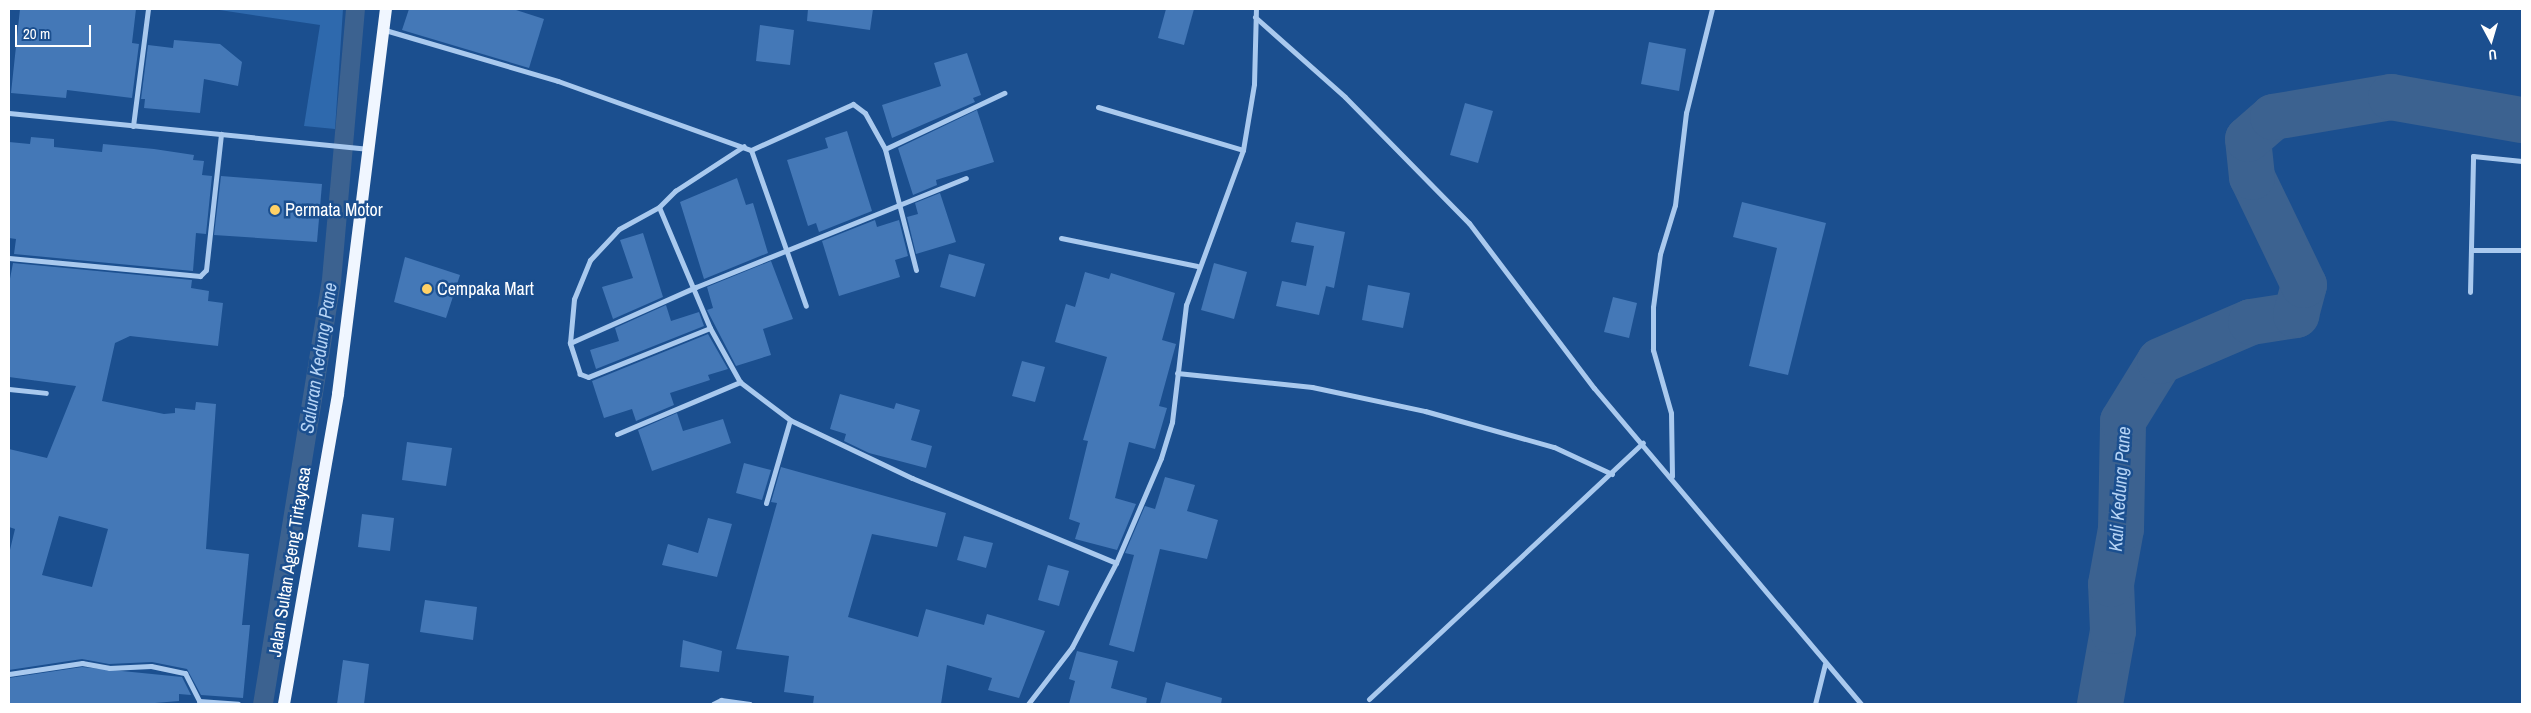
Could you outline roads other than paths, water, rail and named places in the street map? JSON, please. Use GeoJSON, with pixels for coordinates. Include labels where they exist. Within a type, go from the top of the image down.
{"type":"FeatureCollection","features":[{"type":"Feature","properties":{"kind":"main road","name":"Jalan Sultan Ageng Tirtayasa"},"geometry":{"type":"LineString","coordinates":[[284,704],[338,394],[372,150],[386,9]]}},
{"type":"Feature","properties":{"kind":"street"},"geometry":{"type":"LineString","coordinates":[[133,126],[148,9]]}},
{"type":"Feature","properties":{"kind":"street"},"geometry":{"type":"LineString","coordinates":[[1028,704],[1072,647],[1116,563],[1161,458],[1172,422],[1186,305],[1197,266],[1243,150],[1254,84],[1256,9]]}},
{"type":"Feature","properties":{"kind":"street"},"geometry":{"type":"LineString","coordinates":[[1672,476],[1671,413],[1653,350],[1653,306],[1660,254],[1675,205],[1686,114],[1712,9]]}},
{"type":"Feature","properties":{"kind":"street"},"geometry":{"type":"LineString","coordinates":[[1255,17],[1345,97],[1469,223],[1594,388],[1672,476],[1825,664],[1861,704]]}},
{"type":"Feature","properties":{"kind":"street"},"geometry":{"type":"LineString","coordinates":[[384,30],[558,81],[751,150],[806,306]]}},
{"type":"Feature","properties":{"kind":"street"},"geometry":{"type":"LineString","coordinates":[[885,150],[1004,92]]}},
{"type":"Feature","properties":{"kind":"street"},"geometry":{"type":"LineString","coordinates":[[751,150],[853,104],[865,113],[885,150],[897,206],[916,270]]}},
{"type":"Feature","properties":{"kind":"street"},"geometry":{"type":"LineString","coordinates":[[1098,107],[1243,150]]}},
{"type":"Feature","properties":{"kind":"street"},"geometry":{"type":"LineString","coordinates":[[9,113],[372,150]]}},
{"type":"Feature","properties":{"kind":"street"},"geometry":{"type":"LineString","coordinates":[[9,258],[200,276],[206,270],[221,134]]}},
{"type":"Feature","properties":{"kind":"street"},"geometry":{"type":"LineString","coordinates":[[710,328],[588,377],[580,374],[570,343],[574,299],[590,260],[618,230],[659,207],[675,191],[744,146]]}},
{"type":"Feature","properties":{"kind":"street"},"geometry":{"type":"LineString","coordinates":[[2470,292],[2473,156],[2522,161]]}},
{"type":"Feature","properties":{"kind":"street"},"geometry":{"type":"LineString","coordinates":[[570,343],[696,286],[787,252],[966,178]]}},
{"type":"Feature","properties":{"kind":"street"},"geometry":{"type":"LineString","coordinates":[[659,207],[696,286],[710,328],[740,382],[790,420],[912,478],[1116,563]]}},
{"type":"Feature","properties":{"kind":"street"},"geometry":{"type":"LineString","coordinates":[[1062,238],[1197,266]]}},
{"type":"Feature","properties":{"kind":"street"},"geometry":{"type":"LineString","coordinates":[[2472,250],[2522,250]]}},
{"type":"Feature","properties":{"kind":"street"},"geometry":{"type":"LineString","coordinates":[[1177,373],[1312,387],[1425,411],[1554,447],[1612,474]]}},
{"type":"Feature","properties":{"kind":"street"},"geometry":{"type":"LineString","coordinates":[[617,434],[740,382]]}},
{"type":"Feature","properties":{"kind":"street"},"geometry":{"type":"LineString","coordinates":[[9,389],[46,393]]}},
{"type":"Feature","properties":{"kind":"street"},"geometry":{"type":"LineString","coordinates":[[766,503],[790,420]]}},
{"type":"Feature","properties":{"kind":"street"},"geometry":{"type":"LineString","coordinates":[[1369,700],[1459,611],[1645,445]]}},
{"type":"Feature","properties":{"kind":"street"},"geometry":{"type":"LineString","coordinates":[[9,674],[82,663],[109,668],[151,666],[185,673],[199,701],[238,704]]}},
{"type":"Feature","properties":{"kind":"street"},"geometry":{"type":"LineString","coordinates":[[1815,704],[1825,664]]}},
{"type":"Feature","properties":{"kind":"street"},"geometry":{"type":"LineString","coordinates":[[713,704],[721,700],[750,704]]}},
{"type":"Feature","properties":{"kind":"water","name":"Saluran Kedung Pane"},"geometry":{"type":"Polygon","coordinates":[[[346,9],[365,9],[341,282],[273,704],[253,704],[322,279],[346,9]]]}},
{"type":"Feature","properties":{"kind":"waterway","name":"Kali Kedung Pane"},"geometry":{"type":"LineString","coordinates":[[2100,704],[2113,631],[2111,584],[2121,529],[2123,421],[2160,361],[2251,322],[2296,315],[2304,285],[2252,177],[2248,139],[2273,117],[2391,97],[2522,120]]}},
{"type":"Feature","properties":{"kind":"place","name":"Permata Motor"},"geometry":{"type":"Point","coordinates":[275,210]}},
{"type":"Feature","properties":{"kind":"place","name":"Cempaka Mart"},"geometry":{"type":"Point","coordinates":[427,289]}}]}
